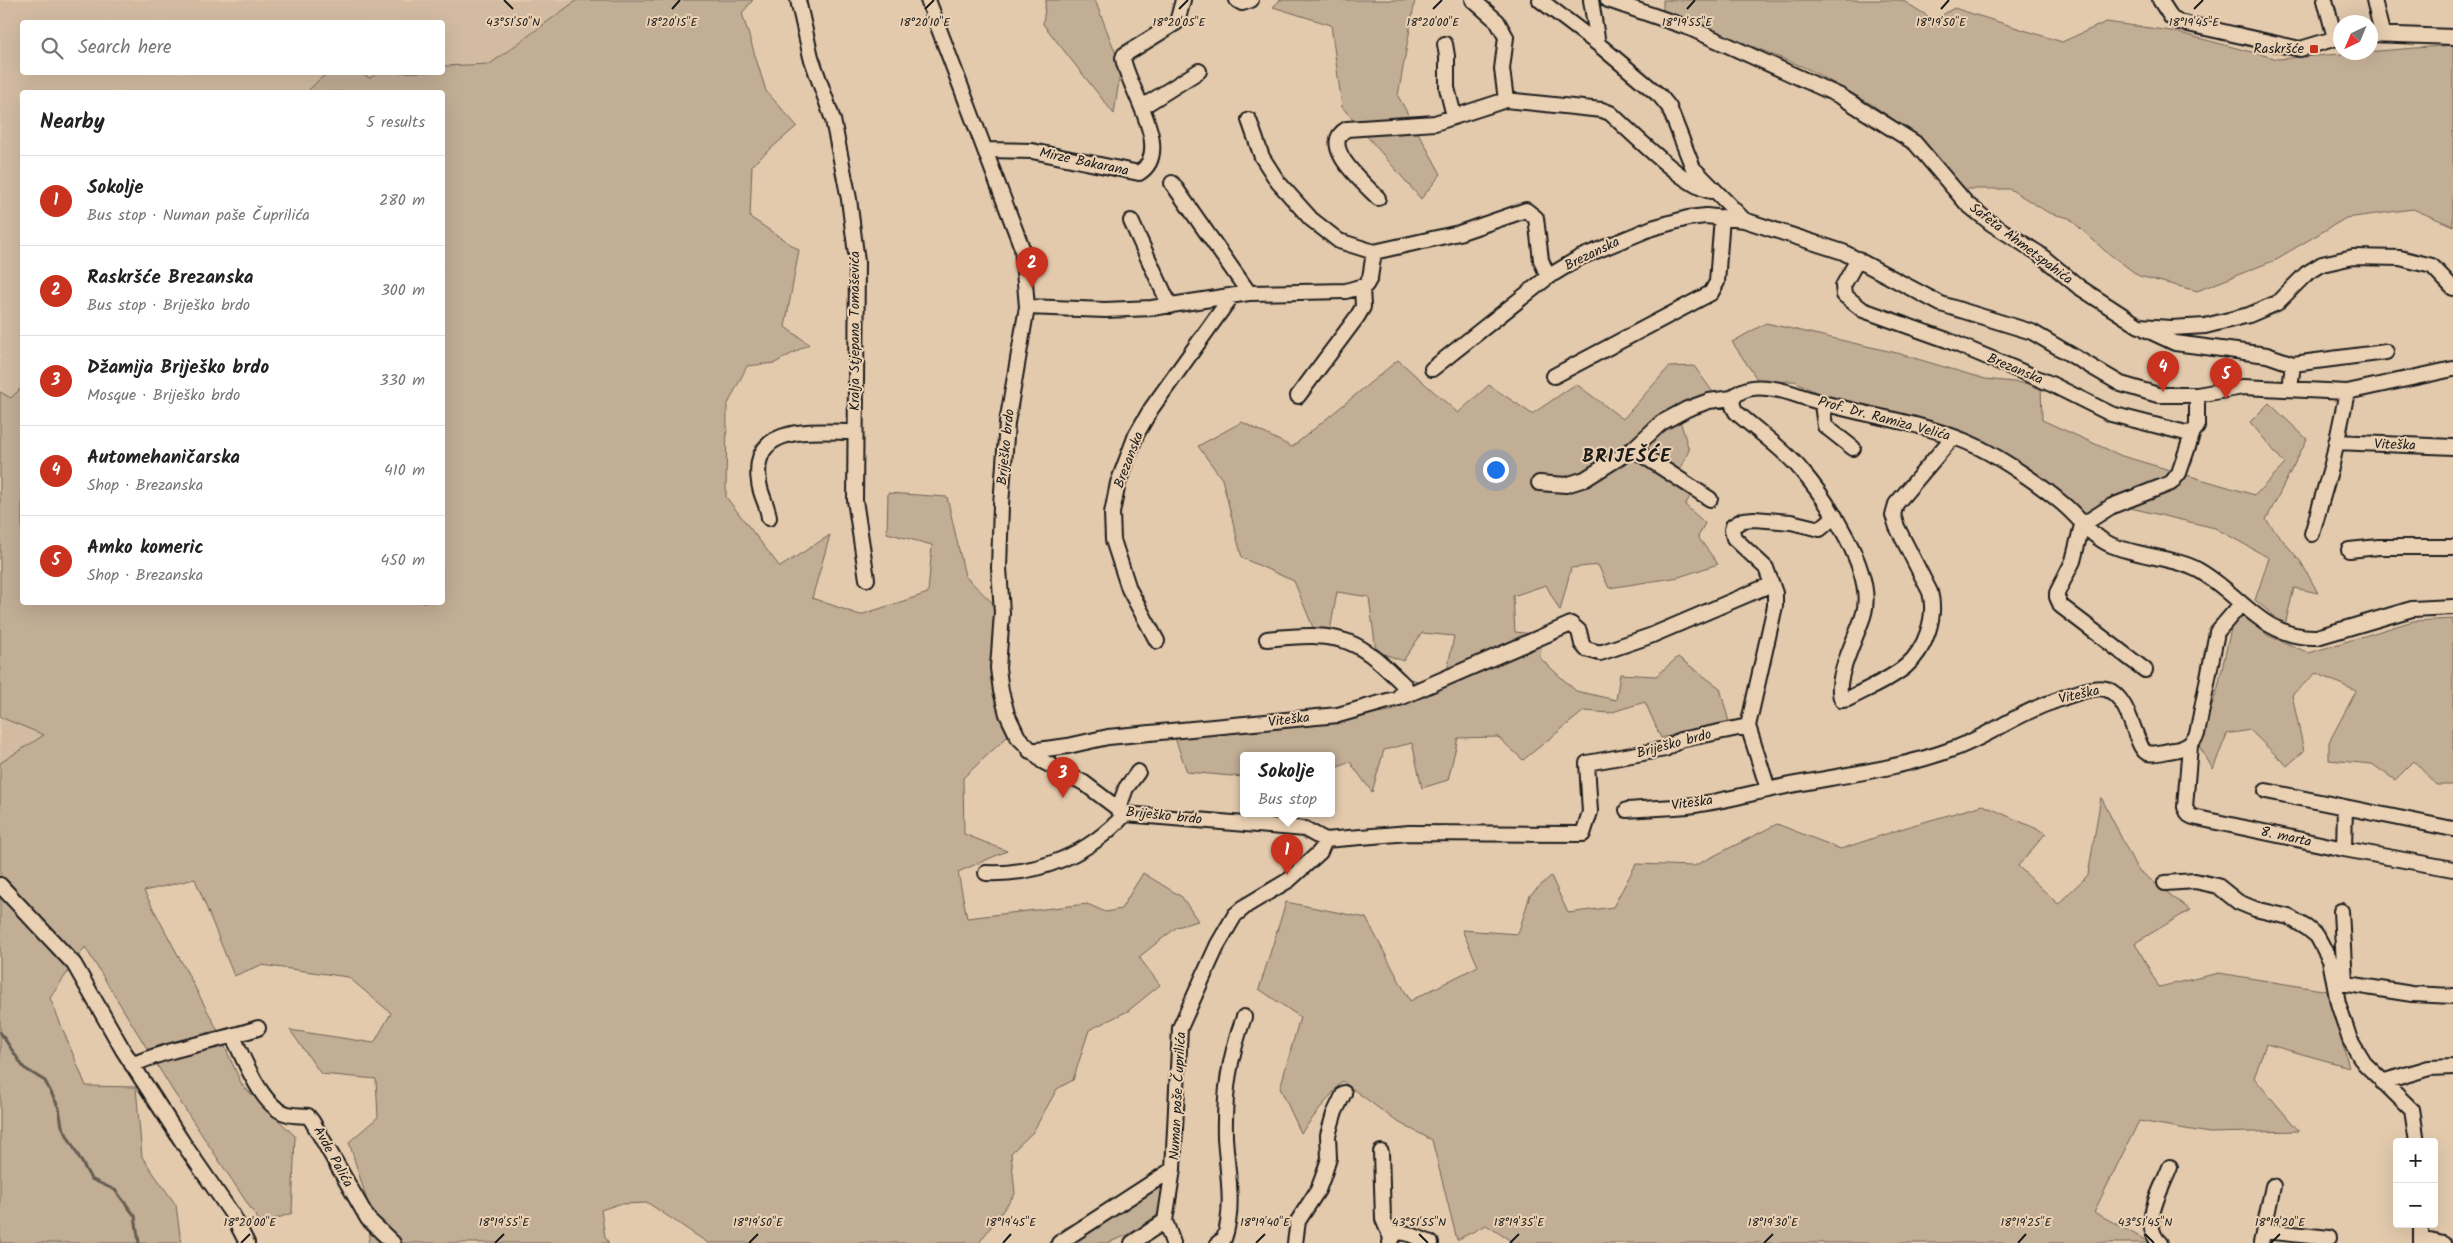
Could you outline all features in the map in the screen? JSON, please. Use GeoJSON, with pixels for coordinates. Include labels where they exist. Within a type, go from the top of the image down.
{"type":"FeatureCollection","features":[{"type":"Feature","properties":{"kind":"street","name":"Kralja Stjepana Tomaševića"},"geometry":{"type":"LineString","coordinates":[[798,0],[811,58],[834,120],[849,199],[857,262],[855,500],[867,579]]}},
{"type":"Feature","properties":{"kind":"street","name":"Briješko brdo"},"geometry":{"type":"LineString","coordinates":[[928,0],[1022,248],[1027,306],[1006,441],[1001,505],[999,568],[1002,613],[998,668],[1000,691],[1007,714],[1018,737],[1042,762],[1084,783],[1121,812],[1306,829],[1325,840],[1409,833],[1583,834],[1590,812],[1587,762],[1665,749],[1680,740],[1748,726]]}},
{"type":"Feature","properties":{"kind":"street","name":"Mirze Bakarana"},"geometry":{"type":"LineString","coordinates":[[986,150],[1032,151],[1139,173],[1147,167],[1151,157],[1152,144],[1142,107],[1122,58],[1145,40],[1177,22],[1180,17],[1183,0]]}},
{"type":"Feature","properties":{"kind":"street"},"geometry":{"type":"LineString","coordinates":[[1237,0],[1242,3],[1251,0]]}},
{"type":"Feature","properties":{"kind":"street"},"geometry":{"type":"LineString","coordinates":[[1474,0],[1497,21],[1506,38],[1502,69],[1506,100]]}},
{"type":"Feature","properties":{"kind":"street"},"geometry":{"type":"LineString","coordinates":[[1540,0],[1598,44],[1660,96],[1669,107],[1693,168],[1744,220]]}},
{"type":"Feature","properties":{"kind":"street"},"geometry":{"type":"LineString","coordinates":[[1591,0],[1598,44]]}},
{"type":"Feature","properties":{"kind":"street","name":"Safeta Ahmetspahića"},"geometry":{"type":"LineString","coordinates":[[1608,0],[1692,29],[1840,96],[1915,143],[1967,204],[1992,224],[2038,253],[2079,287],[2139,326],[2171,328],[2206,326],[2249,315],[2277,303],[2306,274],[2322,264],[2353,257],[2400,258],[2432,266],[2453,288]]}},
{"type":"Feature","properties":{"kind":"street"},"geometry":{"type":"LineString","coordinates":[[2160,0],[2171,17],[2179,22],[2280,46],[2300,49],[2314,47],[2333,40]]}},
{"type":"Feature","properties":{"kind":"street"},"geometry":{"type":"LineString","coordinates":[[2326,0],[2333,22]]}},
{"type":"Feature","properties":{"kind":"street"},"geometry":{"type":"LineString","coordinates":[[2374,0],[2375,15]]}},
{"type":"Feature","properties":{"kind":"street"},"geometry":{"type":"LineString","coordinates":[[2378,34],[2453,37]]}},
{"type":"Feature","properties":{"kind":"street"},"geometry":{"type":"LineString","coordinates":[[1444,44],[1447,56],[1447,88],[1454,116]]}},
{"type":"Feature","properties":{"kind":"street"},"geometry":{"type":"LineString","coordinates":[[1142,107],[1200,71]]}},
{"type":"Feature","properties":{"kind":"street"},"geometry":{"type":"LineString","coordinates":[[1378,198],[1343,159],[1337,147],[1338,140],[1343,131],[1347,129],[1435,123],[1506,100],[1602,110],[1610,113],[1651,151],[1699,189],[1714,191]]}},
{"type":"Feature","properties":{"kind":"street"},"geometry":{"type":"LineString","coordinates":[[1027,306],[1106,310],[1170,306],[1249,293],[1346,291],[1362,287],[1370,278],[1374,252],[1339,240],[1311,219],[1278,182],[1262,157],[1249,120]]}},
{"type":"Feature","properties":{"kind":"street"},"geometry":{"type":"LineString","coordinates":[[1172,183],[1249,293]]}},
{"type":"Feature","properties":{"kind":"street","name":"Brezanska"},"geometry":{"type":"LineString","coordinates":[[1374,252],[1459,233],[1526,210],[1536,218],[1542,260],[1548,276],[1578,258],[1652,228],[1688,218],[1722,217],[1744,220],[1858,259],[1941,304],[2032,332],[2122,384],[2158,395],[2197,395],[2243,387],[2347,392],[2453,369]]}},
{"type":"Feature","properties":{"kind":"street"},"geometry":{"type":"LineString","coordinates":[[1554,376],[1711,293],[1717,282],[1722,217]]}},
{"type":"Feature","properties":{"kind":"street"},"geometry":{"type":"LineString","coordinates":[[1131,221],[1170,306]]}},
{"type":"Feature","properties":{"kind":"street","name":"Brezanska"},"geometry":{"type":"LineString","coordinates":[[1858,259],[1843,286],[1844,294],[1863,310],[1956,344],[2051,384],[2111,414],[2186,432],[2193,432]]}},
{"type":"Feature","properties":{"kind":"street"},"geometry":{"type":"LineString","coordinates":[[1432,369],[1548,276]]}},
{"type":"Feature","properties":{"kind":"street"},"geometry":{"type":"LineString","coordinates":[[1298,396],[1363,307],[1362,287]]}},
{"type":"Feature","properties":{"kind":"street","name":"Brezanska"},"geometry":{"type":"LineString","coordinates":[[1157,641],[1129,589],[1113,540],[1112,512],[1118,483],[1136,435],[1151,409],[1231,297]]}},
{"type":"Feature","properties":{"kind":"street"},"geometry":{"type":"LineString","coordinates":[[2139,326],[2153,335],[2175,343],[2267,355],[2293,364],[2386,352]]}},
{"type":"Feature","properties":{"kind":"street"},"geometry":{"type":"LineString","coordinates":[[2290,389],[2293,364]]}},
{"type":"Feature","properties":{"kind":"street","name":"Prof. Dr. Ramiza Velića"},"geometry":{"type":"LineString","coordinates":[[1539,483],[1566,486],[1585,479],[1633,449],[1661,423],[1709,401],[1732,398],[1739,392],[1766,387],[1792,393],[1822,404],[1934,430],[1954,437],[1995,457],[2054,496],[2091,533],[2111,545],[2197,569],[2240,604]]}},
{"type":"Feature","properties":{"kind":"street"},"geometry":{"type":"LineString","coordinates":[[2312,534],[2332,464],[2347,392]]}},
{"type":"Feature","properties":{"kind":"street"},"geometry":{"type":"LineString","coordinates":[[2145,670],[2061,606],[2057,597],[2073,561],[2082,525],[2112,506],[2171,483],[2179,473],[2193,432],[2197,427],[2197,395]]}},
{"type":"Feature","properties":{"kind":"street"},"geometry":{"type":"LineString","coordinates":[[1732,398],[1731,402],[1736,412],[1801,470],[1835,516],[1864,580],[1866,590],[1864,612],[1846,657],[1840,693],[1842,700],[1848,699],[1908,665],[1925,640],[1931,624],[1933,602],[1893,515],[1896,504],[1954,437]]}},
{"type":"Feature","properties":{"kind":"street"},"geometry":{"type":"LineString","coordinates":[[1822,404],[1825,426],[1854,448]]}},
{"type":"Feature","properties":{"kind":"street"},"geometry":{"type":"LineString","coordinates":[[769,518],[758,482],[758,469],[762,450],[767,444],[791,434],[855,432]]}},
{"type":"Feature","properties":{"kind":"street","name":"Viteška"},"geometry":{"type":"LineString","coordinates":[[2336,442],[2453,447]]}},
{"type":"Feature","properties":{"kind":"street"},"geometry":{"type":"LineString","coordinates":[[1633,449],[1710,499]]}},
{"type":"Feature","properties":{"kind":"street"},"geometry":{"type":"LineString","coordinates":[[1768,789],[1748,726],[1775,606],[1775,592],[1766,568],[1734,538],[1733,526],[1743,520],[1754,519],[1791,522],[1817,530],[1824,528],[1835,516]]}},
{"type":"Feature","properties":{"kind":"street"},"geometry":{"type":"LineString","coordinates":[[2349,550],[2379,547],[2453,547]]}},
{"type":"Feature","properties":{"kind":"street","name":"Viteška"},"geometry":{"type":"LineString","coordinates":[[1030,751],[1068,746],[1108,737],[1338,714],[1399,698],[1572,624],[1579,630],[1582,644],[1586,649],[1600,654],[1650,636],[1772,584]]}},
{"type":"Feature","properties":{"kind":"street"},"geometry":{"type":"LineString","coordinates":[[2190,745],[2198,734],[2217,632],[2240,604],[2275,630],[2304,637],[2340,632],[2412,609],[2453,607]]}},
{"type":"Feature","properties":{"kind":"street"},"geometry":{"type":"LineString","coordinates":[[1267,638],[1292,636],[1336,638],[1355,645],[1405,686],[1399,698]]}},
{"type":"Feature","properties":{"kind":"street","name":"Viteška"},"geometry":{"type":"LineString","coordinates":[[1627,810],[1695,805],[1768,789],[1885,768],[1952,750],[2050,702],[2102,688],[2113,693],[2125,707],[2132,720],[2140,746],[2144,751],[2149,754],[2190,745]]}},
{"type":"Feature","properties":{"kind":"street","name":"8. marta"},"geometry":{"type":"LineString","coordinates":[[2190,745],[2186,807],[2189,815],[2344,849],[2453,869]]}},
{"type":"Feature","properties":{"kind":"street"},"geometry":{"type":"LineString","coordinates":[[986,873],[1006,874],[1059,862],[1086,848],[1110,830],[1121,812],[1126,788],[1138,772]]}},
{"type":"Feature","properties":{"kind":"street"},"geometry":{"type":"LineString","coordinates":[[2266,791],[2453,829]]}},
{"type":"Feature","properties":{"kind":"street"},"geometry":{"type":"LineString","coordinates":[[2344,849],[2345,807]]}},
{"type":"Feature","properties":{"kind":"street","name":"Numan paše Čuprilića"},"geometry":{"type":"LineString","coordinates":[[1173,1243],[1165,1221],[1173,1169],[1180,1028],[1218,944],[1235,915],[1247,905],[1289,880],[1320,852],[1325,840]]}},
{"type":"Feature","properties":{"kind":"street"},"geometry":{"type":"LineString","coordinates":[[2165,883],[2190,881],[2210,883],[2224,889],[2238,902],[2246,906],[2298,922],[2317,936],[2325,948],[2340,983]]}},
{"type":"Feature","properties":{"kind":"street"},"geometry":{"type":"LineString","coordinates":[[0,885],[74,964],[132,1064],[232,1214],[247,1243]]}},
{"type":"Feature","properties":{"kind":"street"},"geometry":{"type":"LineString","coordinates":[[2340,911],[2340,983],[2338,1003],[2350,1040],[2364,1063],[2412,1110],[2416,1138]]}},
{"type":"Feature","properties":{"kind":"street"},"geometry":{"type":"LineString","coordinates":[[2340,983],[2412,994],[2453,996]]}},
{"type":"Feature","properties":{"kind":"street"},"geometry":{"type":"LineString","coordinates":[[1218,1243],[1224,1239],[1230,1217],[1225,1134],[1227,1075],[1244,1017]]}},
{"type":"Feature","properties":{"kind":"street"},"geometry":{"type":"LineString","coordinates":[[132,1064],[147,1058],[233,1037],[258,1028]]}},
{"type":"Feature","properties":{"kind":"street","name":"Avde Palića"},"geometry":{"type":"LineString","coordinates":[[233,1037],[256,1084],[276,1108],[287,1114],[308,1116],[312,1121],[368,1219],[392,1243]]}},
{"type":"Feature","properties":{"kind":"street"},"geometry":{"type":"LineString","coordinates":[[2382,1082],[2420,1070],[2453,1067]]}},
{"type":"Feature","properties":{"kind":"street"},"geometry":{"type":"LineString","coordinates":[[1294,1243],[1298,1221],[1318,1190],[1324,1174],[1329,1158],[1328,1135],[1334,1114],[1344,1093]]}},
{"type":"Feature","properties":{"kind":"street"},"geometry":{"type":"LineString","coordinates":[[1381,1152],[1384,1219],[1391,1241]]}},
{"type":"Feature","properties":{"kind":"street"},"geometry":{"type":"LineString","coordinates":[[2160,1243],[2151,1232],[2150,1221],[2170,1167]]}},
{"type":"Feature","properties":{"kind":"street","name":"Numan paše Čuprilića"},"geometry":{"type":"LineString","coordinates":[[1059,1243],[1173,1169]]}},
{"type":"Feature","properties":{"kind":"street"},"geometry":{"type":"LineString","coordinates":[[2273,1186],[2263,1237],[2330,1238]]}},
{"type":"Feature","properties":{"kind":"street"},"geometry":{"type":"LineString","coordinates":[[1132,1243],[1165,1221]]}},
{"type":"Feature","properties":{"kind":"street"},"geometry":{"type":"LineString","coordinates":[[1391,1241],[1399,1232],[1404,1232],[1431,1243]]}},
{"type":"Feature","properties":{"kind":"street"},"geometry":{"type":"LineString","coordinates":[[2421,1235],[2443,1243]]}},
{"type":"Feature","properties":{"kind":"shaded area"},"geometry":{"type":"Polygon","coordinates":[[[0,0],[577,0],[490,64],[445,66],[445,20],[20,20],[20,75],[376,75],[357,90],[20,90],[20,398],[0,417],[0,0]]]}},
{"type":"Feature","properties":{"kind":"shaded area"},"geometry":{"type":"Polygon","coordinates":[[[577,0],[753,0],[742,13],[766,91],[797,126],[752,165],[750,217],[799,250],[785,327],[809,344],[775,363],[747,366],[727,406],[726,497],[780,567],[830,535],[812,598],[860,615],[928,593],[932,545],[887,533],[888,493],[947,497],[965,576],[1002,612],[997,669],[1010,734],[963,778],[964,834],[1007,851],[958,872],[967,918],[1087,904],[1106,912],[1121,909],[1143,873],[1182,897],[1198,921],[1177,927],[1139,957],[1160,985],[1128,1011],[1089,1030],[1073,1080],[1057,1089],[1033,1132],[1011,1153],[1015,1194],[979,1243],[708,1243],[648,1203],[619,1204],[601,1210],[605,1237],[609,1243],[368,1243],[373,1220],[349,1142],[378,1117],[376,1079],[321,1074],[290,1030],[374,1043],[391,1013],[348,977],[261,965],[234,976],[195,879],[144,891],[216,1027],[242,1085],[295,1136],[292,1213],[261,1224],[173,1091],[85,947],[50,998],[86,1086],[136,1087],[142,1157],[176,1205],[181,1243],[0,1243],[0,763],[44,735],[0,717],[0,392],[11,398],[20,389],[20,605],[445,605],[445,90],[309,90],[326,75],[362,75],[370,78],[375,75],[445,75],[445,66],[490,64],[577,0]]]}},
{"type":"Feature","properties":{"kind":"shaded area"},"geometry":{"type":"Polygon","coordinates":[[[1046,0],[1095,0],[1121,67],[1114,114],[1043,24],[1046,0]]]}},
{"type":"Feature","properties":{"kind":"shaded area"},"geometry":{"type":"Polygon","coordinates":[[[1280,0],[1415,0],[1398,96],[1441,174],[1421,199],[1342,107],[1331,25],[1273,7],[1280,0]]]}},
{"type":"Feature","properties":{"kind":"shaded area"},"geometry":{"type":"Polygon","coordinates":[[[1663,0],[1902,0],[1934,20],[1954,8],[2062,42],[2106,22],[2172,31],[2278,59],[2333,55],[2333,60],[2378,60],[2378,51],[2453,45],[2453,226],[2413,209],[2346,218],[2273,261],[2197,291],[2139,276],[2104,250],[2069,218],[2049,213],[2010,189],[1965,189],[1919,137],[1871,104],[1808,69],[1663,10],[1663,0]]]}},
{"type":"Feature","properties":{"kind":"shaded area"},"geometry":{"type":"Polygon","coordinates":[[[1766,323],[1897,353],[1985,379],[2041,385],[2042,420],[2122,456],[2255,495],[2285,464],[2250,422],[2269,403],[2307,439],[2266,520],[2301,562],[2318,593],[2294,588],[2285,625],[2255,600],[2269,558],[2215,528],[2101,501],[2087,523],[2061,493],[1997,450],[1834,402],[1795,381],[1759,382],[1732,342],[1766,323]]]}},
{"type":"Feature","properties":{"kind":"shaded area"},"geometry":{"type":"Polygon","coordinates":[[[1398,360],[1458,413],[1489,385],[1532,414],[1576,384],[1623,419],[1669,367],[1694,366],[1715,395],[1679,417],[1689,450],[1679,473],[1693,492],[1685,505],[1705,523],[1698,537],[1718,564],[1679,577],[1609,588],[1598,565],[1571,568],[1560,611],[1546,585],[1513,596],[1515,632],[1542,635],[1540,658],[1576,691],[1616,700],[1620,674],[1656,676],[1678,657],[1720,688],[1729,722],[1661,738],[1645,702],[1609,713],[1584,711],[1523,760],[1498,737],[1458,738],[1448,780],[1422,788],[1412,743],[1384,750],[1372,792],[1350,762],[1335,768],[1335,752],[1240,752],[1240,777],[1187,772],[1170,724],[1202,735],[1270,729],[1396,710],[1409,679],[1435,685],[1446,676],[1454,636],[1422,633],[1403,661],[1376,651],[1369,597],[1337,592],[1330,631],[1314,630],[1294,581],[1242,558],[1222,479],[1198,446],[1242,422],[1292,447],[1398,360]]]}},
{"type":"Feature","properties":{"kind":"shaded area"},"geometry":{"type":"Polygon","coordinates":[[[2241,611],[2267,635],[2309,653],[2413,621],[2453,619],[2453,785],[2436,785],[2414,761],[2395,780],[2372,764],[2329,760],[2329,742],[2356,691],[2316,673],[2292,695],[2304,751],[2287,766],[2250,730],[2227,734],[2213,769],[2199,746],[2218,687],[2232,624],[2241,611]]]}},
{"type":"Feature","properties":{"kind":"shaded area"},"geometry":{"type":"Polygon","coordinates":[[[0,676],[44,735],[0,763],[0,676]]]}},
{"type":"Feature","properties":{"kind":"shaded area"},"geometry":{"type":"Polygon","coordinates":[[[2101,797],[2137,869],[2190,910],[2135,943],[2159,987],[2219,973],[2328,991],[2349,1067],[2266,1044],[2254,1078],[2299,1131],[2209,1133],[2139,1121],[2094,1212],[2151,1243],[1514,1243],[1486,1225],[1457,1240],[1432,1140],[1396,1121],[1342,1081],[1301,1133],[1280,1088],[1300,1017],[1259,989],[1286,902],[1366,918],[1410,1001],[1478,966],[1462,930],[1518,934],[1530,895],[1551,876],[1568,913],[1613,907],[1636,864],[1694,866],[1777,824],[1841,849],[1910,826],[1983,805],[2046,833],[2018,866],[2058,904],[2088,875],[2101,797]]]}},
{"type":"Feature","properties":{"kind":"shaded area"},"geometry":{"type":"Polygon","coordinates":[[[1168,1170],[1163,1211],[1128,1235],[1107,1243],[1048,1243],[1066,1227],[1168,1170]]]}},
{"type":"Feature","properties":{"kind":"waterway"},"geometry":{"type":"LineString","coordinates":[[0,1032],[24,1068],[45,1081],[59,1108],[62,1126],[91,1179],[115,1190],[135,1216],[139,1243]]}},
{"type":"Feature","properties":{"kind":"place","name":"Raskršće"},"geometry":{"type":"Point","coordinates":[2314,49]}},
{"type":"Feature","properties":{"kind":"place","name":"Raskršće Brezanska"},"geometry":{"type":"Point","coordinates":[1032,288]}},
{"type":"Feature","properties":{"kind":"place","name":"Automehaničarska"},"geometry":{"type":"Point","coordinates":[2163,392]}},
{"type":"Feature","properties":{"kind":"place","name":"Amko komeric"},"geometry":{"type":"Point","coordinates":[2226,399]}},
{"type":"Feature","properties":{"kind":"place","name":"Džamija Briješko brdo"},"geometry":{"type":"Point","coordinates":[1063,798]}},
{"type":"Feature","properties":{"kind":"place","name":"Sokolje"},"geometry":{"type":"Point","coordinates":[1287,875]}},
{"type":"Feature","properties":{"kind":"district","name":"BRIJEŠĆE"},"geometry":{"type":"Point","coordinates":[1627,457]}}]}
